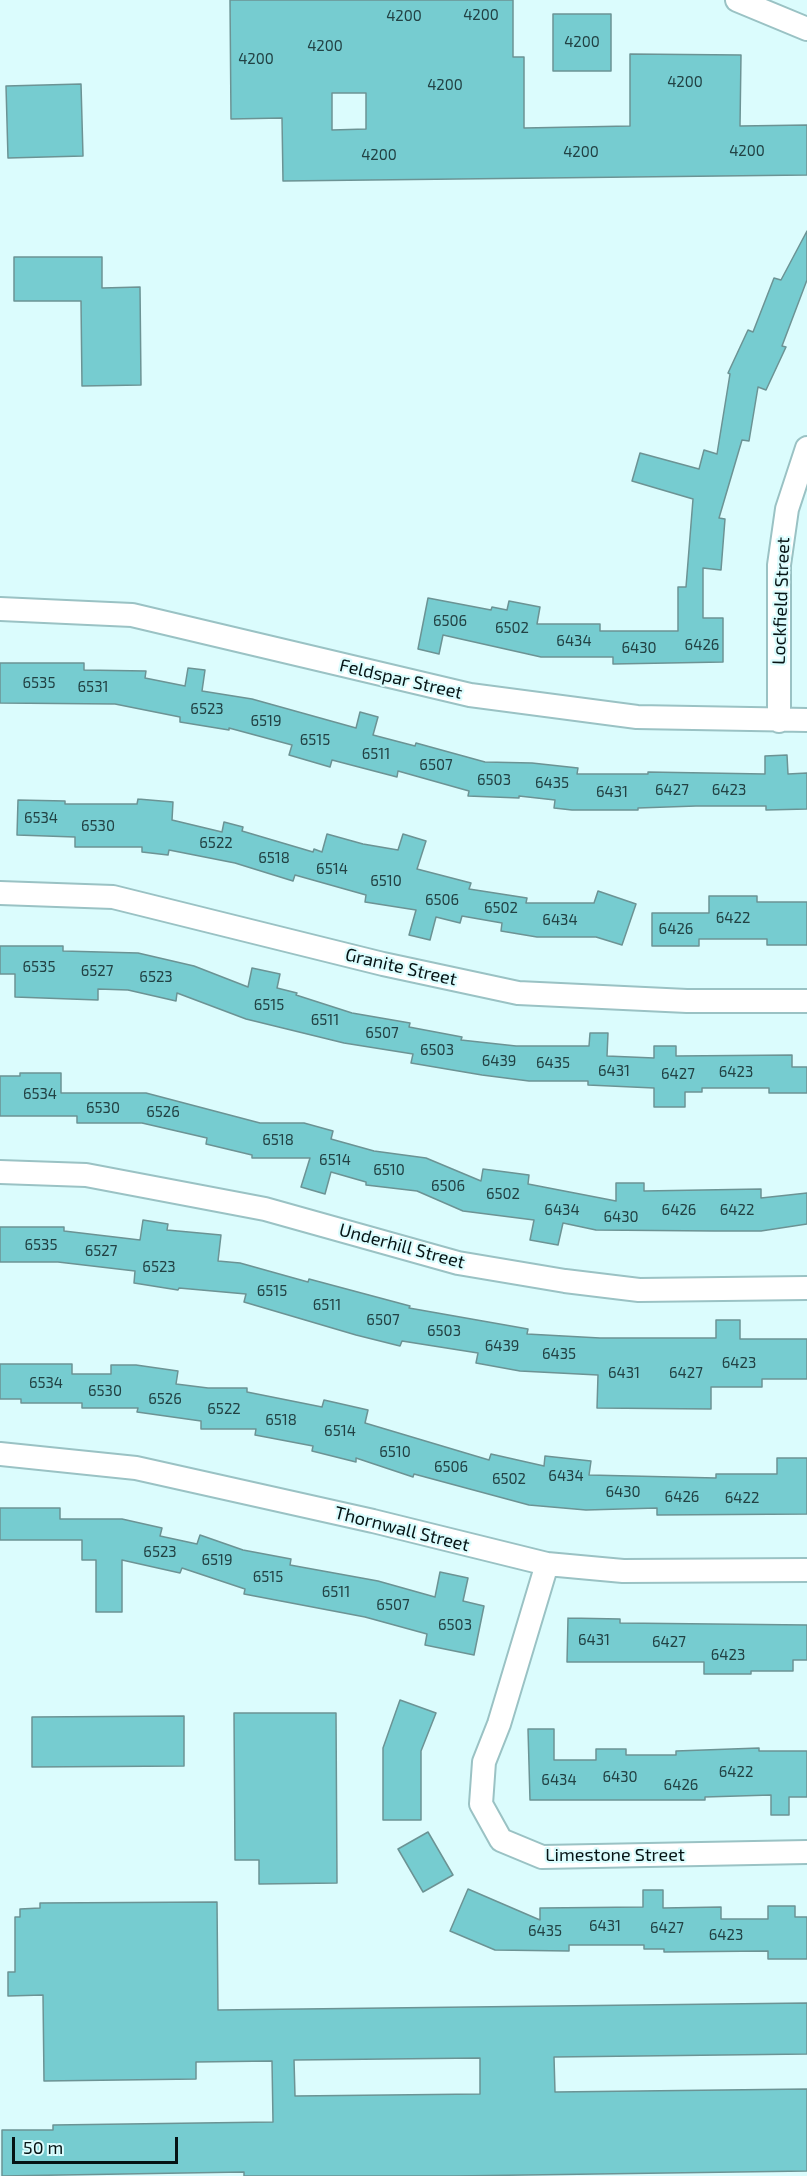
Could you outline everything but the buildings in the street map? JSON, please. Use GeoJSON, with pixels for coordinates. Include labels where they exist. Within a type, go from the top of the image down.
{"type":"FeatureCollection","features":[{"type":"Feature","properties":{"kind":"street"},"geometry":{"type":"LineString","coordinates":[[737,0],[807,29]]}},
{"type":"Feature","properties":{"kind":"street","name":"Lockfield Street"},"geometry":{"type":"LineString","coordinates":[[779,721],[779,565],[787,509],[807,448]]}},
{"type":"Feature","properties":{"kind":"street","name":"Feldspar Street"},"geometry":{"type":"LineString","coordinates":[[0,609],[132,615],[470,695],[637,717],[807,720]]}},
{"type":"Feature","properties":{"kind":"street","name":"Granite Street"},"geometry":{"type":"LineString","coordinates":[[0,893],[113,897],[383,964],[518,993],[687,1001],[807,1001]]}},
{"type":"Feature","properties":{"kind":"street","name":"Underhill Street"},"geometry":{"type":"LineString","coordinates":[[0,1172],[86,1175],[265,1209],[458,1263],[565,1281],[639,1290],[807,1287]]}},
{"type":"Feature","properties":{"kind":"street","name":"Thornwall Street"},"geometry":{"type":"LineString","coordinates":[[0,1454],[136,1468],[373,1521],[547,1564],[623,1571],[807,1570]]}},
{"type":"Feature","properties":{"kind":"street","name":"Limestone Street"},"geometry":{"type":"LineString","coordinates":[[547,1564],[499,1724],[484,1762],[481,1804],[501,1840],[542,1857],[807,1852]]}}]}
